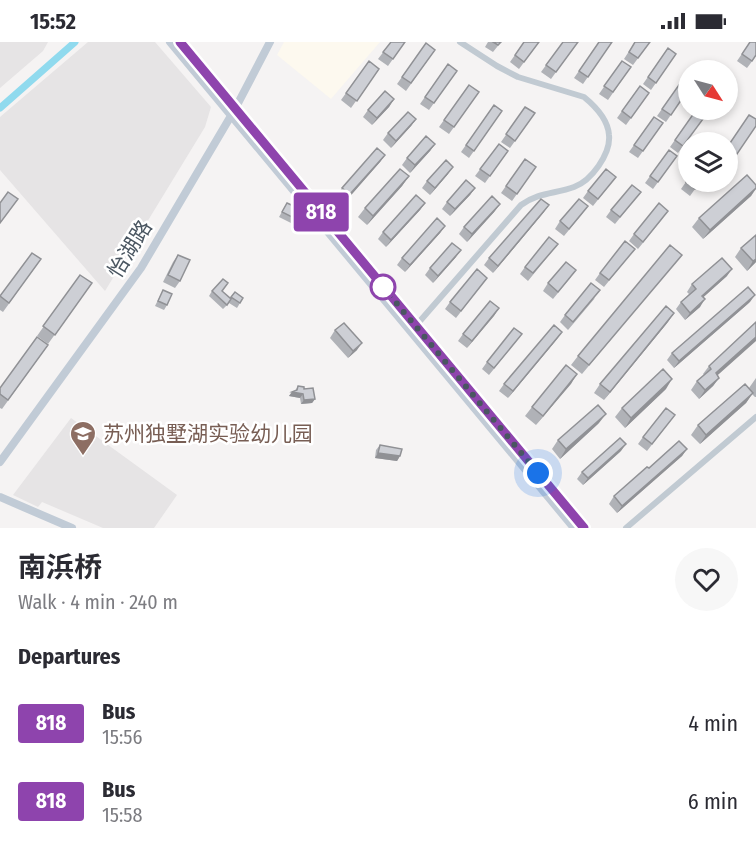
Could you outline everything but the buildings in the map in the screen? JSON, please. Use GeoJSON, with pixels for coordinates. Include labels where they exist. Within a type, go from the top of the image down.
{"type":"FeatureCollection","features":[{"type":"Feature","properties":{"kind":"main road"},"geometry":{"type":"LineString","coordinates":[[171,42],[233,112],[413,329],[574,528]]}},
{"type":"Feature","properties":{"kind":"main road"},"geometry":{"type":"LineString","coordinates":[[180,42],[233,112]]}},
{"type":"Feature","properties":{"kind":"main road","name":"怡湖路"},"geometry":{"type":"LineString","coordinates":[[0,462],[129,286],[233,112],[270,42]]}},
{"type":"Feature","properties":{"kind":"main road"},"geometry":{"type":"LineString","coordinates":[[413,329],[584,528]]}},
{"type":"Feature","properties":{"kind":"main road"},"geometry":{"type":"LineString","coordinates":[[0,498],[72,528]]}},
{"type":"Feature","properties":{"kind":"street"},"geometry":{"type":"LineString","coordinates":[[413,329],[521,205],[537,195],[579,185],[597,168],[608,147],[607,126],[592,103],[584,97],[518,77],[460,42]]}},
{"type":"Feature","properties":{"kind":"street"},"geometry":{"type":"LineString","coordinates":[[626,528],[756,417]]}},
{"type":"Feature","properties":{"kind":"shaded area"},"geometry":{"type":"Polygon","coordinates":[[[0,42],[48,42],[43,51],[0,88],[0,42]]]}},
{"type":"Feature","properties":{"kind":"shaded area"},"geometry":{"type":"Polygon","coordinates":[[[88,42],[155,42],[211,107],[205,127],[105,291],[0,170],[0,117],[88,42]]]}},
{"type":"Feature","properties":{"kind":"shaded area"},"geometry":{"type":"Polygon","coordinates":[[[284,42],[380,42],[331,99],[277,55],[284,42]]]}},
{"type":"Feature","properties":{"kind":"shaded area","name":"苏州独墅湖实验幼儿园"},"geometry":{"type":"Polygon","coordinates":[[[71,418],[177,495],[154,528],[103,528],[42,502],[38,507],[13,495],[71,418]]]}},
{"type":"Feature","properties":{"kind":"waterway"},"geometry":{"type":"LineString","coordinates":[[0,108],[75,42]]}},
{"type":"Feature","properties":{"kind":"bus line","name":"818"},"geometry":{"type":"LineString","coordinates":[[180,42],[584,528]]}},
{"type":"Feature","properties":{"kind":"place","name":"苏州独墅湖实验幼儿园"},"geometry":{"type":"Point","coordinates":[83,457]}},
{"type":"Feature","properties":{"kind":"route"},"geometry":{"type":"LineString","coordinates":[[383,287],[538,473]]}}]}
